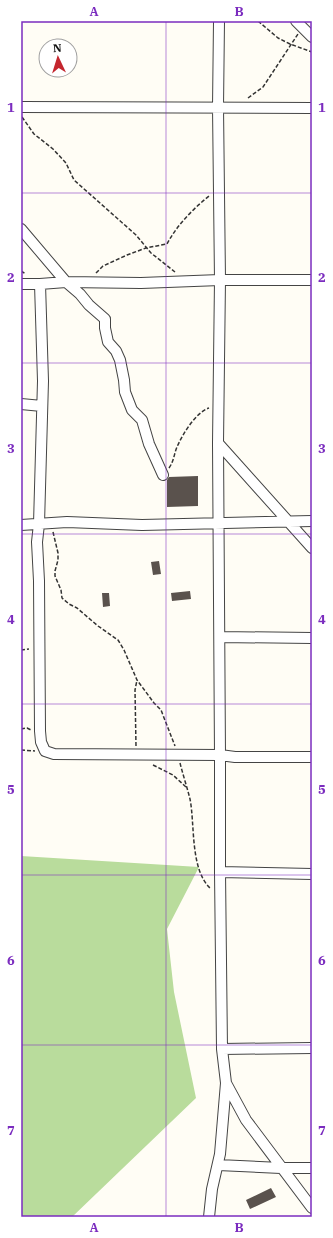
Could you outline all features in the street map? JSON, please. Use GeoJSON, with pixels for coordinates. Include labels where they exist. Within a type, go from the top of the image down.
{"type":"FeatureCollection","features":[{"type":"Feature","properties":{"kind":"street"},"geometry":{"type":"LineString","coordinates":[[209,1217],[212,1189],[220,1154],[226,1083],[222,1049],[220,872],[220,637],[218,523],[220,280],[218,107],[219,21]]}},
{"type":"Feature","properties":{"kind":"street"},"geometry":{"type":"LineString","coordinates":[[299,24],[312,38]]}},
{"type":"Feature","properties":{"kind":"street"},"geometry":{"type":"LineString","coordinates":[[21,107],[312,108]]}},
{"type":"Feature","properties":{"kind":"street"},"geometry":{"type":"LineString","coordinates":[[21,229],[66,282],[80,294],[89,306],[105,319],[108,342],[116,351],[120,360],[125,392],[132,410],[142,420],[149,444],[163,474]]}},
{"type":"Feature","properties":{"kind":"street"},"geometry":{"type":"LineString","coordinates":[[21,284],[66,282],[140,283],[220,280],[312,280]]}},
{"type":"Feature","properties":{"kind":"street"},"geometry":{"type":"LineString","coordinates":[[40,284],[43,381],[44,524],[37,542],[39,581],[40,731],[42,747],[45,752],[54,754],[312,757]]}},
{"type":"Feature","properties":{"kind":"street"},"geometry":{"type":"LineString","coordinates":[[21,404],[42,406]]}},
{"type":"Feature","properties":{"kind":"street"},"geometry":{"type":"LineString","coordinates":[[218,443],[312,548]]}},
{"type":"Feature","properties":{"kind":"street"},"geometry":{"type":"LineString","coordinates":[[21,525],[68,522],[142,525],[312,521]]}},
{"type":"Feature","properties":{"kind":"street"},"geometry":{"type":"LineString","coordinates":[[220,637],[312,638]]}},
{"type":"Feature","properties":{"kind":"street"},"geometry":{"type":"LineString","coordinates":[[220,872],[312,874]]}},
{"type":"Feature","properties":{"kind":"street"},"geometry":{"type":"LineString","coordinates":[[222,1049],[312,1048]]}},
{"type":"Feature","properties":{"kind":"street"},"geometry":{"type":"LineString","coordinates":[[226,1083],[246,1120],[312,1208]]}},
{"type":"Feature","properties":{"kind":"street"},"geometry":{"type":"LineString","coordinates":[[218,1165],[312,1168]]}},
{"type":"Feature","properties":{"kind":"path"},"geometry":{"type":"LineString","coordinates":[[258,21],[278,38],[312,52]]}},
{"type":"Feature","properties":{"kind":"path"},"geometry":{"type":"LineString","coordinates":[[237,107],[263,87],[290,44],[299,24]]}},
{"type":"Feature","properties":{"kind":"path"},"geometry":{"type":"LineString","coordinates":[[21,115],[34,134],[53,149],[66,163],[74,180],[136,235],[146,248],[174,271],[190,281]]}},
{"type":"Feature","properties":{"kind":"path"},"geometry":{"type":"LineString","coordinates":[[89,282],[103,266],[146,248],[167,244],[173,233],[190,212],[219,188]]}},
{"type":"Feature","properties":{"kind":"path"},"geometry":{"type":"LineString","coordinates":[[163,474],[173,463],[177,447],[189,425],[206,408],[218,409]]}},
{"type":"Feature","properties":{"kind":"path"},"geometry":{"type":"LineString","coordinates":[[44,524],[54,533],[58,553],[55,576],[62,598],[68,604],[77,608],[101,629],[118,640],[137,680],[154,704],[161,710],[177,752]]}},
{"type":"Feature","properties":{"kind":"path"},"geometry":{"type":"LineString","coordinates":[[137,680],[135,690],[135,745],[146,760],[173,775],[186,787]]}},
{"type":"Feature","properties":{"kind":"path"},"geometry":{"type":"LineString","coordinates":[[179,758],[190,799],[195,850],[199,871],[207,885],[214,891]]}},
{"type":"Feature","properties":{"kind":"green space"},"geometry":{"type":"Polygon","coordinates":[[[21,856],[199,867],[167,929],[174,992],[196,1098],[72,1217],[21,1217],[21,856]]]}},
{"type":"Feature","properties":{"kind":"building"},"geometry":{"type":"Polygon","coordinates":[[[198,476],[198,506],[167,507],[167,480],[169,477],[198,476]]]}},
{"type":"Feature","properties":{"kind":"building"},"geometry":{"type":"Polygon","coordinates":[[[159,561],[161,574],[153,575],[151,562],[159,561]]]}},
{"type":"Feature","properties":{"kind":"building"},"geometry":{"type":"Polygon","coordinates":[[[190,591],[191,599],[172,601],[171,593],[190,591]]]}},
{"type":"Feature","properties":{"kind":"building"},"geometry":{"type":"Polygon","coordinates":[[[102,593],[109,593],[110,606],[103,607],[102,593]]]}},
{"type":"Feature","properties":{"kind":"building"},"geometry":{"type":"Polygon","coordinates":[[[271,1188],[276,1197],[250,1209],[246,1200],[271,1188]]]}}]}
